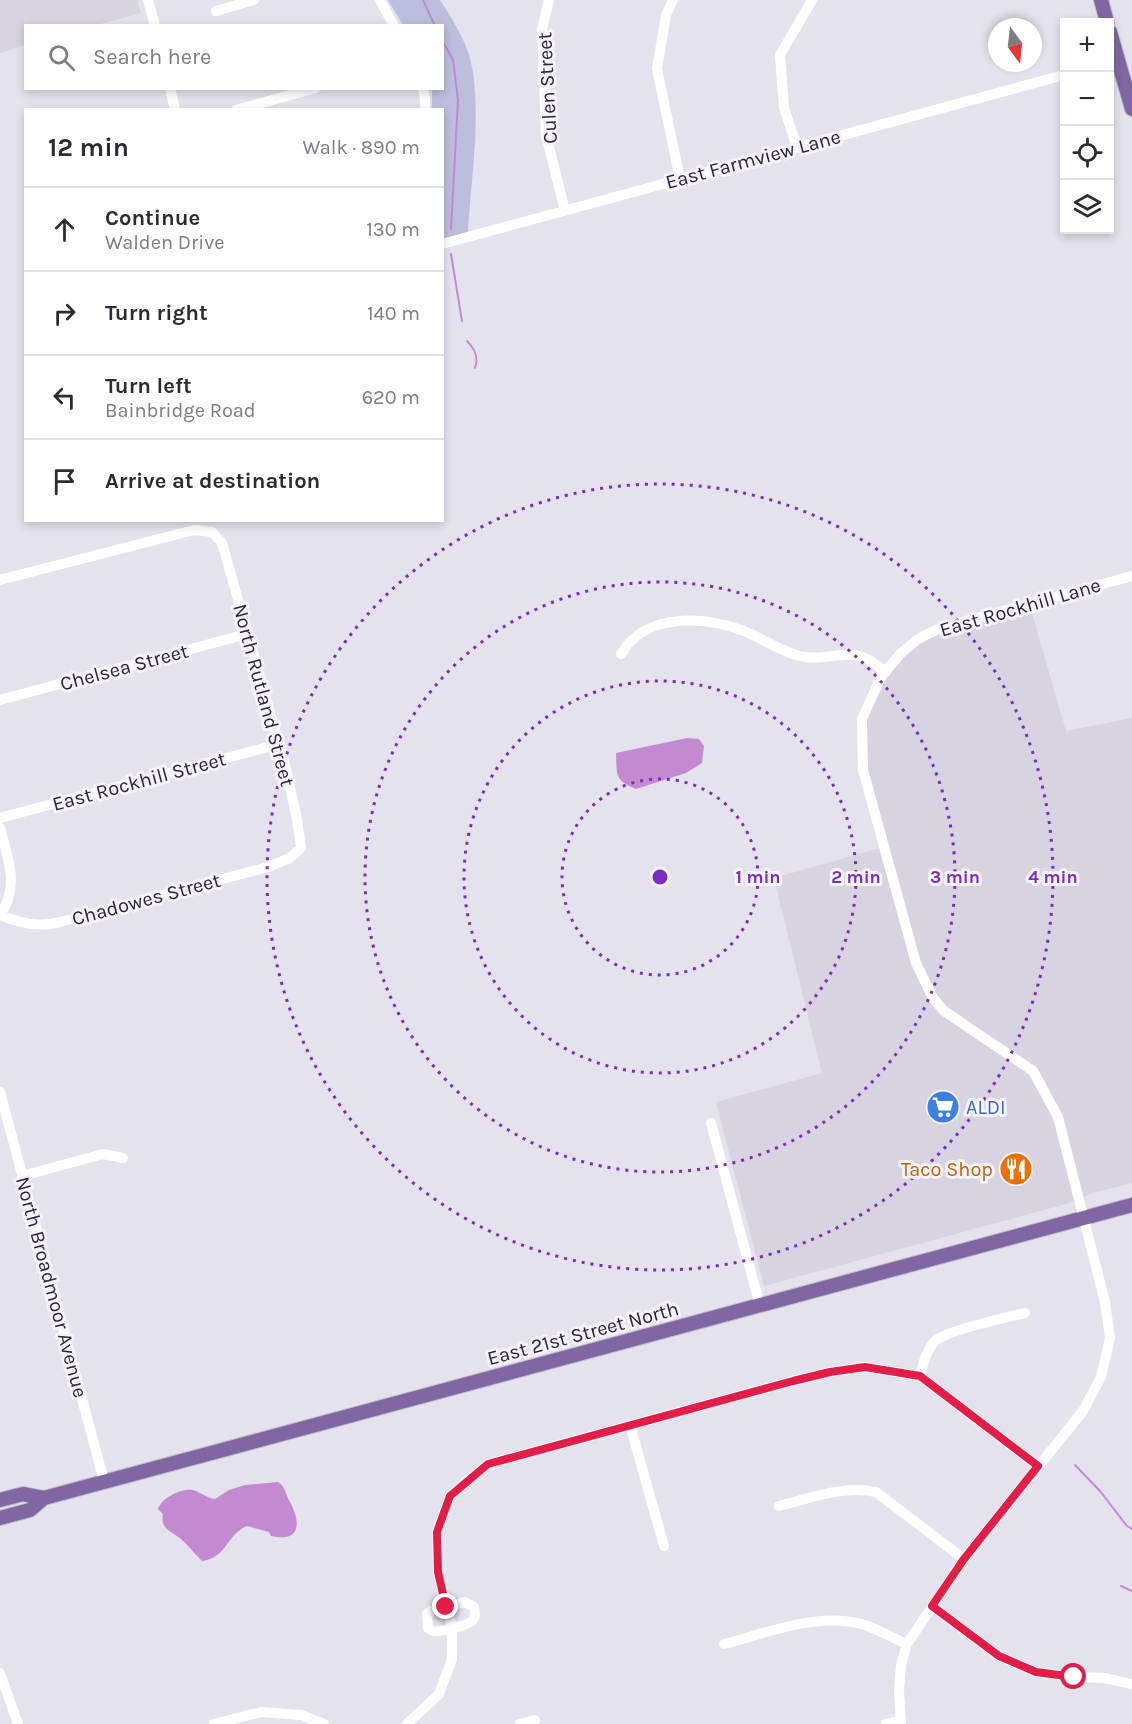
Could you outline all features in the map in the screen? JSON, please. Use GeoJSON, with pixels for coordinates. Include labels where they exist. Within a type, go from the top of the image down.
{"type":"FeatureCollection","features":[{"type":"Feature","properties":{"kind":"main road"},"geometry":{"type":"LineString","coordinates":[[1101,0],[1106,18]]}},
{"type":"Feature","properties":{"kind":"main road"},"geometry":{"type":"LineString","coordinates":[[1114,63],[1132,109]]}},
{"type":"Feature","properties":{"kind":"main road","name":"East 21st Street North"},"geometry":{"type":"LineString","coordinates":[[0,1518],[30,1510],[44,1498],[104,1481],[1132,1205]]}},
{"type":"Feature","properties":{"kind":"main road","name":"East 21st Street North"},"geometry":{"type":"LineString","coordinates":[[0,1500],[22,1494],[44,1498]]}},
{"type":"Feature","properties":{"kind":"street"},"geometry":{"type":"LineString","coordinates":[[148,0],[154,24]]}},
{"type":"Feature","properties":{"kind":"street"},"geometry":{"type":"LineString","coordinates":[[216,11],[254,0]]}},
{"type":"Feature","properties":{"kind":"street"},"geometry":{"type":"LineString","coordinates":[[380,0],[393,24]]}},
{"type":"Feature","properties":{"kind":"street","name":"Culen Street"},"geometry":{"type":"LineString","coordinates":[[549,0],[542,28],[546,135],[564,211]]}},
{"type":"Feature","properties":{"kind":"street"},"geometry":{"type":"LineString","coordinates":[[673,0],[666,15],[657,69],[681,180]]}},
{"type":"Feature","properties":{"kind":"street"},"geometry":{"type":"LineString","coordinates":[[797,147],[784,108],[780,55],[812,0]]}},
{"type":"Feature","properties":{"kind":"street","name":"East Farmview Lane"},"geometry":{"type":"LineString","coordinates":[[444,243],[1060,76]]}},
{"type":"Feature","properties":{"kind":"street"},"geometry":{"type":"LineString","coordinates":[[170,90],[175,108]]}},
{"type":"Feature","properties":{"kind":"street"},"geometry":{"type":"LineString","coordinates":[[243,108],[309,90]]}},
{"type":"Feature","properties":{"kind":"street"},"geometry":{"type":"LineString","coordinates":[[423,90],[425,108]]}},
{"type":"Feature","properties":{"kind":"street","name":"North Rutland Street"},"geometry":{"type":"LineString","coordinates":[[0,580],[194,530],[212,532],[222,543],[279,744],[297,819],[301,848],[290,858]]}},
{"type":"Feature","properties":{"kind":"street","name":"East Rockhill Lane"},"geometry":{"type":"LineString","coordinates":[[907,1644],[964,1559],[1083,1411],[1101,1377],[1110,1338],[1105,1302],[1058,1117],[1034,1071],[944,1011],[933,998],[916,963],[863,771],[862,719],[881,677],[918,639],[940,628],[1132,576]]}},
{"type":"Feature","properties":{"kind":"street"},"geometry":{"type":"LineString","coordinates":[[621,654],[635,636],[648,627],[690,621],[739,629],[800,657],[815,659],[846,654],[857,655],[866,658],[886,672]]}},
{"type":"Feature","properties":{"kind":"street","name":"Chelsea Street"},"geometry":{"type":"LineString","coordinates":[[0,700],[247,634]]}},
{"type":"Feature","properties":{"kind":"street","name":"East Rockhill Street"},"geometry":{"type":"LineString","coordinates":[[0,818],[279,744]]}},
{"type":"Feature","properties":{"kind":"street"},"geometry":{"type":"LineString","coordinates":[[0,828],[12,878],[5,908],[0,915]]}},
{"type":"Feature","properties":{"kind":"street","name":"Chadowes Street"},"geometry":{"type":"LineString","coordinates":[[0,915],[21,923],[42,926],[268,867],[290,858]]}},
{"type":"Feature","properties":{"kind":"street","name":"North Broadmoor Avenue"},"geometry":{"type":"LineString","coordinates":[[0,1092],[104,1481]]}},
{"type":"Feature","properties":{"kind":"street"},"geometry":{"type":"LineString","coordinates":[[711,1123],[760,1306]]}},
{"type":"Feature","properties":{"kind":"street"},"geometry":{"type":"LineString","coordinates":[[22,1176],[103,1154],[123,1158]]}},
{"type":"Feature","properties":{"kind":"street"},"geometry":{"type":"LineString","coordinates":[[920,1376],[926,1354],[936,1340],[979,1324],[1024,1313]]}},
{"type":"Feature","properties":{"kind":"street"},"geometry":{"type":"LineString","coordinates":[[413,1722],[439,1694],[452,1659],[452,1628],[438,1572],[437,1532],[450,1496],[488,1464],[830,1372],[865,1367],[920,1376],[1038,1466]]}},
{"type":"Feature","properties":{"kind":"street"},"geometry":{"type":"LineString","coordinates":[[630,1425],[664,1546]]}},
{"type":"Feature","properties":{"kind":"street"},"geometry":{"type":"LineString","coordinates":[[779,1506],[843,1490],[861,1489],[876,1492],[964,1559]]}},
{"type":"Feature","properties":{"kind":"street"},"geometry":{"type":"LineString","coordinates":[[465,1602],[474,1607],[474,1619],[470,1624],[452,1628],[433,1631],[426,1621],[427,1614],[465,1602]]}},
{"type":"Feature","properties":{"kind":"street"},"geometry":{"type":"LineString","coordinates":[[932,1606],[999,1656],[1036,1672],[1104,1678],[1132,1684]]}},
{"type":"Feature","properties":{"kind":"street"},"geometry":{"type":"LineString","coordinates":[[724,1644],[796,1626],[831,1621],[865,1625],[907,1644],[901,1665],[900,1723],[886,1724]]}},
{"type":"Feature","properties":{"kind":"street"},"geometry":{"type":"LineString","coordinates":[[0,1673],[18,1724]]}},
{"type":"Feature","properties":{"kind":"street"},"geometry":{"type":"LineString","coordinates":[[214,1724],[261,1712],[302,1715],[317,1723]]}},
{"type":"Feature","properties":{"kind":"street"},"geometry":{"type":"LineString","coordinates":[[520,1724],[536,1720]]}},
{"type":"Feature","properties":{"kind":"shaded area"},"geometry":{"type":"Polygon","coordinates":[[[0,0],[137,0],[141,13],[101,24],[24,24],[24,45],[0,53],[0,0]]]}},
{"type":"Feature","properties":{"kind":"shaded area"},"geometry":{"type":"Polygon","coordinates":[[[388,0],[440,0],[466,46],[471,62],[476,125],[468,232],[444,239],[444,108],[432,108],[432,90],[444,90],[444,24],[402,24],[388,0]]]}},
{"type":"Feature","properties":{"kind":"shaded area"},"geometry":{"type":"Polygon","coordinates":[[[1029,603],[1066,731],[1132,718],[1132,1183],[1093,1193],[1066,1204],[764,1286],[716,1102],[822,1073],[774,878],[884,847],[863,770],[862,719],[886,672],[940,628],[1029,603]]]}},
{"type":"Feature","properties":{"kind":"shaded area"},"geometry":{"type":"Polygon","coordinates":[[[687,738],[699,739],[704,746],[702,763],[686,773],[636,789],[624,783],[618,776],[616,753],[687,738]]]}},
{"type":"Feature","properties":{"kind":"shaded area"},"geometry":{"type":"Polygon","coordinates":[[[278,1482],[284,1488],[294,1509],[297,1523],[293,1534],[281,1537],[271,1536],[269,1532],[247,1526],[235,1535],[217,1556],[202,1561],[184,1541],[165,1527],[163,1514],[158,1509],[164,1500],[180,1491],[196,1491],[215,1499],[229,1490],[245,1485],[278,1482]]]}},
{"type":"Feature","properties":{"kind":"waterway"},"geometry":{"type":"LineString","coordinates":[[423,0],[434,24]]}},
{"type":"Feature","properties":{"kind":"waterway"},"geometry":{"type":"LineString","coordinates":[[444,44],[453,60],[458,100],[451,229]]}},
{"type":"Feature","properties":{"kind":"waterway"},"geometry":{"type":"LineString","coordinates":[[451,254],[462,321]]}},
{"type":"Feature","properties":{"kind":"waterway"},"geometry":{"type":"LineString","coordinates":[[467,341],[475,353],[477,360],[475,368]]}},
{"type":"Feature","properties":{"kind":"waterway"},"geometry":{"type":"LineString","coordinates":[[1075,1465],[1132,1529]]}},
{"type":"Feature","properties":{"kind":"waterway"},"geometry":{"type":"LineString","coordinates":[[1121,1586],[1132,1591]]}},
{"type":"Feature","properties":{"kind":"place","name":"ALDI"},"geometry":{"type":"Point","coordinates":[943,1107]}},
{"type":"Feature","properties":{"kind":"place","name":"Taco Shop"},"geometry":{"type":"Point","coordinates":[1016,1169]}},
{"type":"Feature","properties":{"kind":"route"},"geometry":{"type":"LineString","coordinates":[[446,1607],[438,1572],[437,1532],[450,1496],[488,1464],[793,1381],[865,1367],[920,1376],[1038,1466],[964,1559],[932,1606],[999,1656],[1036,1672],[1074,1677]]}}]}
